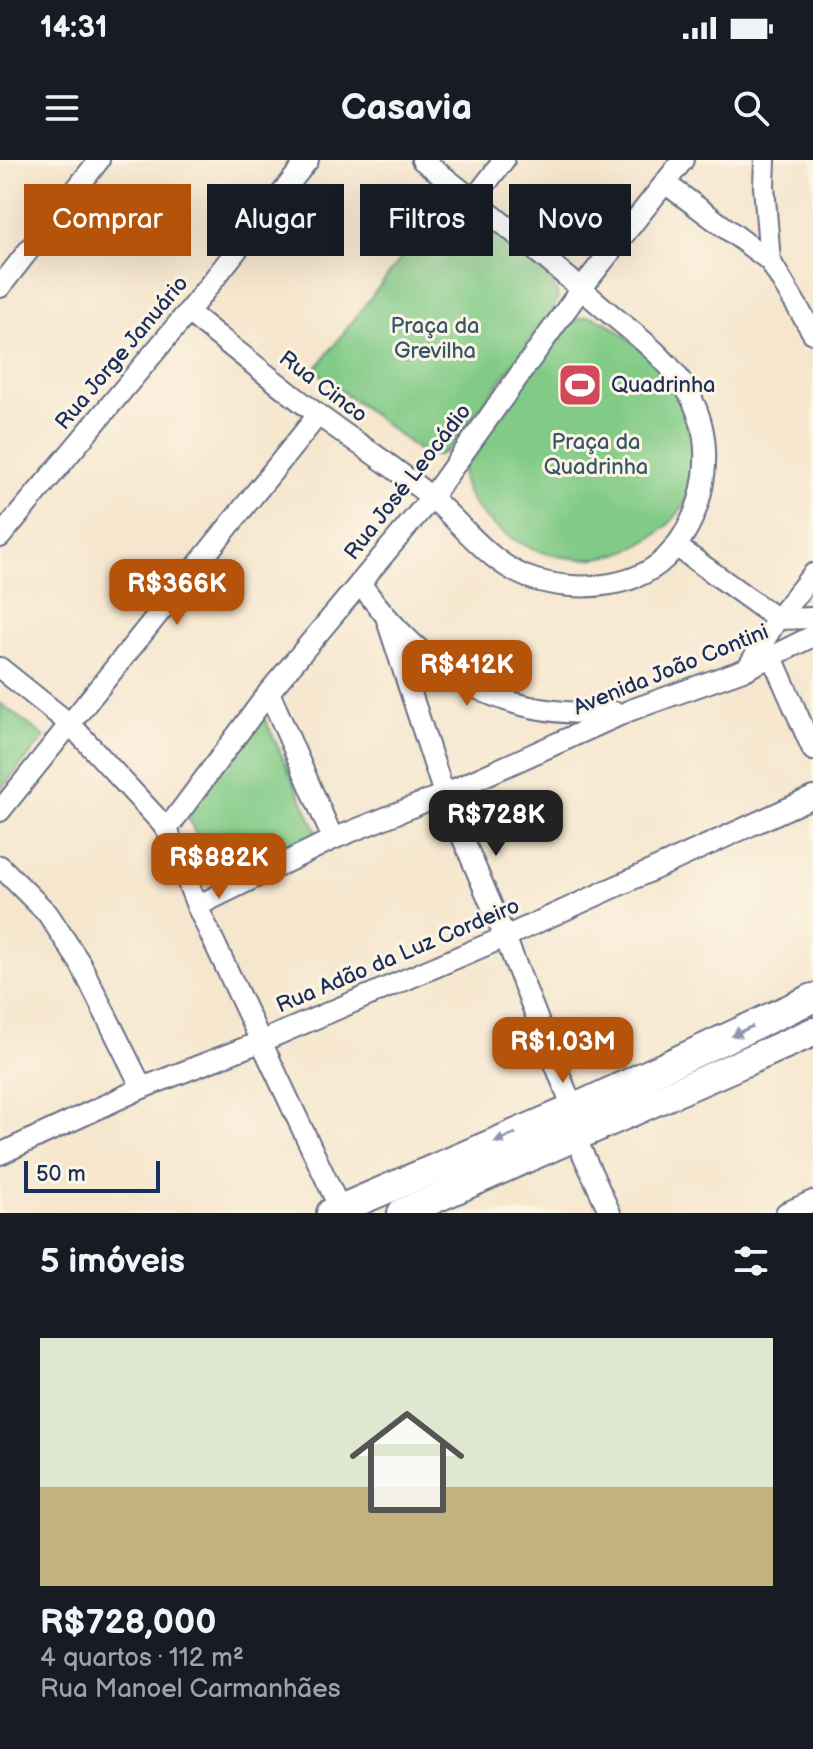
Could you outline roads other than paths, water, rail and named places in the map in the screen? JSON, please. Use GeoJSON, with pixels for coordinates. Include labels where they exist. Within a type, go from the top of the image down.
{"type":"FeatureCollection","features":[{"type":"Feature","properties":{"kind":"street"},"geometry":{"type":"LineString","coordinates":[[0,287],[99,160]]}},
{"type":"Feature","properties":{"kind":"street","name":"Rua Jorge Januário"},"geometry":{"type":"LineString","coordinates":[[0,537],[188,312],[308,160]]}},
{"type":"Feature","properties":{"kind":"street"},"geometry":{"type":"LineString","coordinates":[[422,160],[454,184]]}},
{"type":"Feature","properties":{"kind":"street"},"geometry":{"type":"LineString","coordinates":[[486,184],[504,160]]}},
{"type":"Feature","properties":{"kind":"street","name":"Rua José Leocádio"},"geometry":{"type":"LineString","coordinates":[[167,829],[269,692],[431,498],[581,289],[683,160]]}},
{"type":"Feature","properties":{"kind":"street"},"geometry":{"type":"LineString","coordinates":[[765,160],[770,261]]}},
{"type":"Feature","properties":{"kind":"street"},"geometry":{"type":"LineString","coordinates":[[665,183],[770,261],[813,333]]}},
{"type":"Feature","properties":{"kind":"street"},"geometry":{"type":"LineString","coordinates":[[431,498],[513,571],[537,580],[589,587],[635,578],[665,560],[697,506],[703,484],[705,450],[699,417],[684,386],[663,359],[493,215]]}},
{"type":"Feature","properties":{"kind":"street","name":"Rua Cinco"},"geometry":{"type":"LineString","coordinates":[[188,312],[318,415],[431,498]]}},
{"type":"Feature","properties":{"kind":"street"},"geometry":{"type":"LineString","coordinates":[[0,811],[318,415]]}},
{"type":"Feature","properties":{"kind":"street"},"geometry":{"type":"LineString","coordinates":[[676,546],[777,619],[813,618]]}},
{"type":"Feature","properties":{"kind":"street"},"geometry":{"type":"LineString","coordinates":[[746,669],[777,619],[813,574]]}},
{"type":"Feature","properties":{"kind":"street"},"geometry":{"type":"LineString","coordinates":[[360,583],[387,620],[414,647],[445,671],[491,694],[553,711],[592,713],[631,710]]}},
{"type":"Feature","properties":{"kind":"street"},"geometry":{"type":"LineString","coordinates":[[387,620],[444,794],[573,1109],[575,1137],[610,1213]]}},
{"type":"Feature","properties":{"kind":"street","name":"Avenida João Contini"},"geometry":{"type":"LineString","coordinates":[[197,906],[333,839],[444,794],[631,710],[746,669],[813,636]]}},
{"type":"Feature","properties":{"kind":"street"},"geometry":{"type":"LineString","coordinates":[[772,657],[813,750]]}},
{"type":"Feature","properties":{"kind":"street"},"geometry":{"type":"LineString","coordinates":[[0,668],[71,725],[167,829],[197,906],[338,1212],[573,1109],[813,998]]}},
{"type":"Feature","properties":{"kind":"street"},"geometry":{"type":"LineString","coordinates":[[269,692],[333,839]]}},
{"type":"Feature","properties":{"kind":"street","name":"Rua Adão da Luz Cordeiro"},"geometry":{"type":"LineString","coordinates":[[5,1152],[142,1088],[260,1042],[505,937],[813,797]]}},
{"type":"Feature","properties":{"kind":"street"},"geometry":{"type":"LineString","coordinates":[[0,866],[48,914],[80,963],[142,1088]]}},
{"type":"Feature","properties":{"kind":"street"},"geometry":{"type":"LineString","coordinates":[[402,1213],[813,1032]]}},
{"type":"Feature","properties":{"kind":"street"},"geometry":{"type":"LineString","coordinates":[[0,1130],[5,1152]]}},
{"type":"Feature","properties":{"kind":"street"},"geometry":{"type":"LineString","coordinates":[[786,1213],[813,1201]]}},
{"type":"Feature","properties":{"kind":"place","name":"Quadrinha"},"geometry":{"type":"Point","coordinates":[580,385]}},
{"type":"Feature","properties":{"kind":"park label","name":"Praça da Grevilha"},"geometry":{"type":"Point","coordinates":[435,338]}},
{"type":"Feature","properties":{"kind":"park label","name":"Praça da Quadrinha"},"geometry":{"type":"Point","coordinates":[596,454]}}]}
